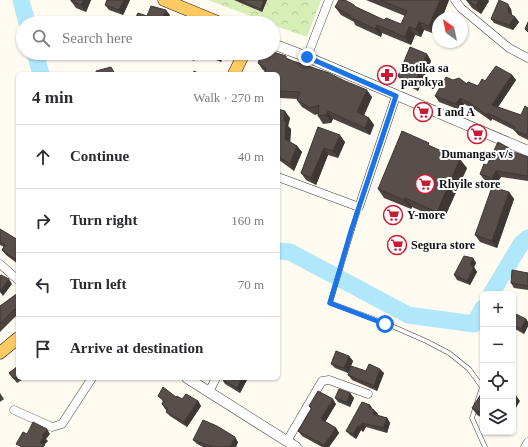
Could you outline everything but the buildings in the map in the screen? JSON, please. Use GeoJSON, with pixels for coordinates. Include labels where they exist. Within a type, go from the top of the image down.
{"type":"FeatureCollection","features":[{"type":"Feature","properties":{"kind":"main road"},"geometry":{"type":"LineString","coordinates":[[164,0],[203,16]]}},
{"type":"Feature","properties":{"kind":"main road"},"geometry":{"type":"LineString","coordinates":[[235,72],[241,60]]}},
{"type":"Feature","properties":{"kind":"main road"},"geometry":{"type":"LineString","coordinates":[[0,353],[16,340]]}},
{"type":"Feature","properties":{"kind":"street"},"geometry":{"type":"LineString","coordinates":[[307,57],[329,0]]}},
{"type":"Feature","properties":{"kind":"street"},"geometry":{"type":"LineString","coordinates":[[455,0],[461,8],[508,48],[528,58]]}},
{"type":"Feature","properties":{"kind":"street"},"geometry":{"type":"LineString","coordinates":[[280,47],[528,151]]}},
{"type":"Feature","properties":{"kind":"street"},"geometry":{"type":"LineString","coordinates":[[280,178],[359,207],[396,96]]}},
{"type":"Feature","properties":{"kind":"street"},"geometry":{"type":"LineString","coordinates":[[0,264],[16,278]]}},
{"type":"Feature","properties":{"kind":"street"},"geometry":{"type":"LineString","coordinates":[[14,410],[52,427],[62,424],[91,380]]}},
{"type":"Feature","properties":{"kind":"street"},"geometry":{"type":"LineString","coordinates":[[190,380],[296,447]]}},
{"type":"Feature","properties":{"kind":"street"},"geometry":{"type":"LineString","coordinates":[[209,392],[215,380]]}},
{"type":"Feature","properties":{"kind":"street"},"geometry":{"type":"LineString","coordinates":[[287,441],[322,381],[329,380],[368,394]]}},
{"type":"Feature","properties":{"kind":"street"},"geometry":{"type":"LineString","coordinates":[[525,447],[528,442]]}},
{"type":"Feature","properties":{"kind":"lane"},"geometry":{"type":"LineString","coordinates":[[359,207],[330,303],[360,313],[426,341],[449,353],[470,369],[482,387],[472,418],[485,447]]}},
{"type":"Feature","properties":{"kind":"green space"},"geometry":{"type":"Polygon","coordinates":[[[208,0],[321,0],[307,37],[280,27],[280,16],[250,16],[208,0]]]}},
{"type":"Feature","properties":{"kind":"waterway"},"geometry":{"type":"LineString","coordinates":[[21,0],[25,16]]}},
{"type":"Feature","properties":{"kind":"waterway"},"geometry":{"type":"LineString","coordinates":[[37,60],[40,72]]}},
{"type":"Feature","properties":{"kind":"waterway"},"geometry":{"type":"LineString","coordinates":[[493,291],[521,244],[528,238]]}},
{"type":"Feature","properties":{"kind":"waterway"},"geometry":{"type":"LineString","coordinates":[[280,251],[290,252],[408,315],[474,324],[480,313]]}},
{"type":"Feature","properties":{"kind":"place","name":"Botika sa parokya"},"geometry":{"type":"Point","coordinates":[387,75]}},
{"type":"Feature","properties":{"kind":"place","name":"I and A"},"geometry":{"type":"Point","coordinates":[423,112]}},
{"type":"Feature","properties":{"kind":"place","name":"Dumangas v/s"},"geometry":{"type":"Point","coordinates":[477,134]}},
{"type":"Feature","properties":{"kind":"place","name":"Rhyile store"},"geometry":{"type":"Point","coordinates":[425,184]}},
{"type":"Feature","properties":{"kind":"place","name":"Y-more"},"geometry":{"type":"Point","coordinates":[393,215]}},
{"type":"Feature","properties":{"kind":"place","name":"Segura store"},"geometry":{"type":"Point","coordinates":[397,245]}},
{"type":"Feature","properties":{"kind":"route"},"geometry":{"type":"LineString","coordinates":[[307,57],[396,96],[358,214],[351,231],[330,303],[360,313],[385,324]]}}]}
